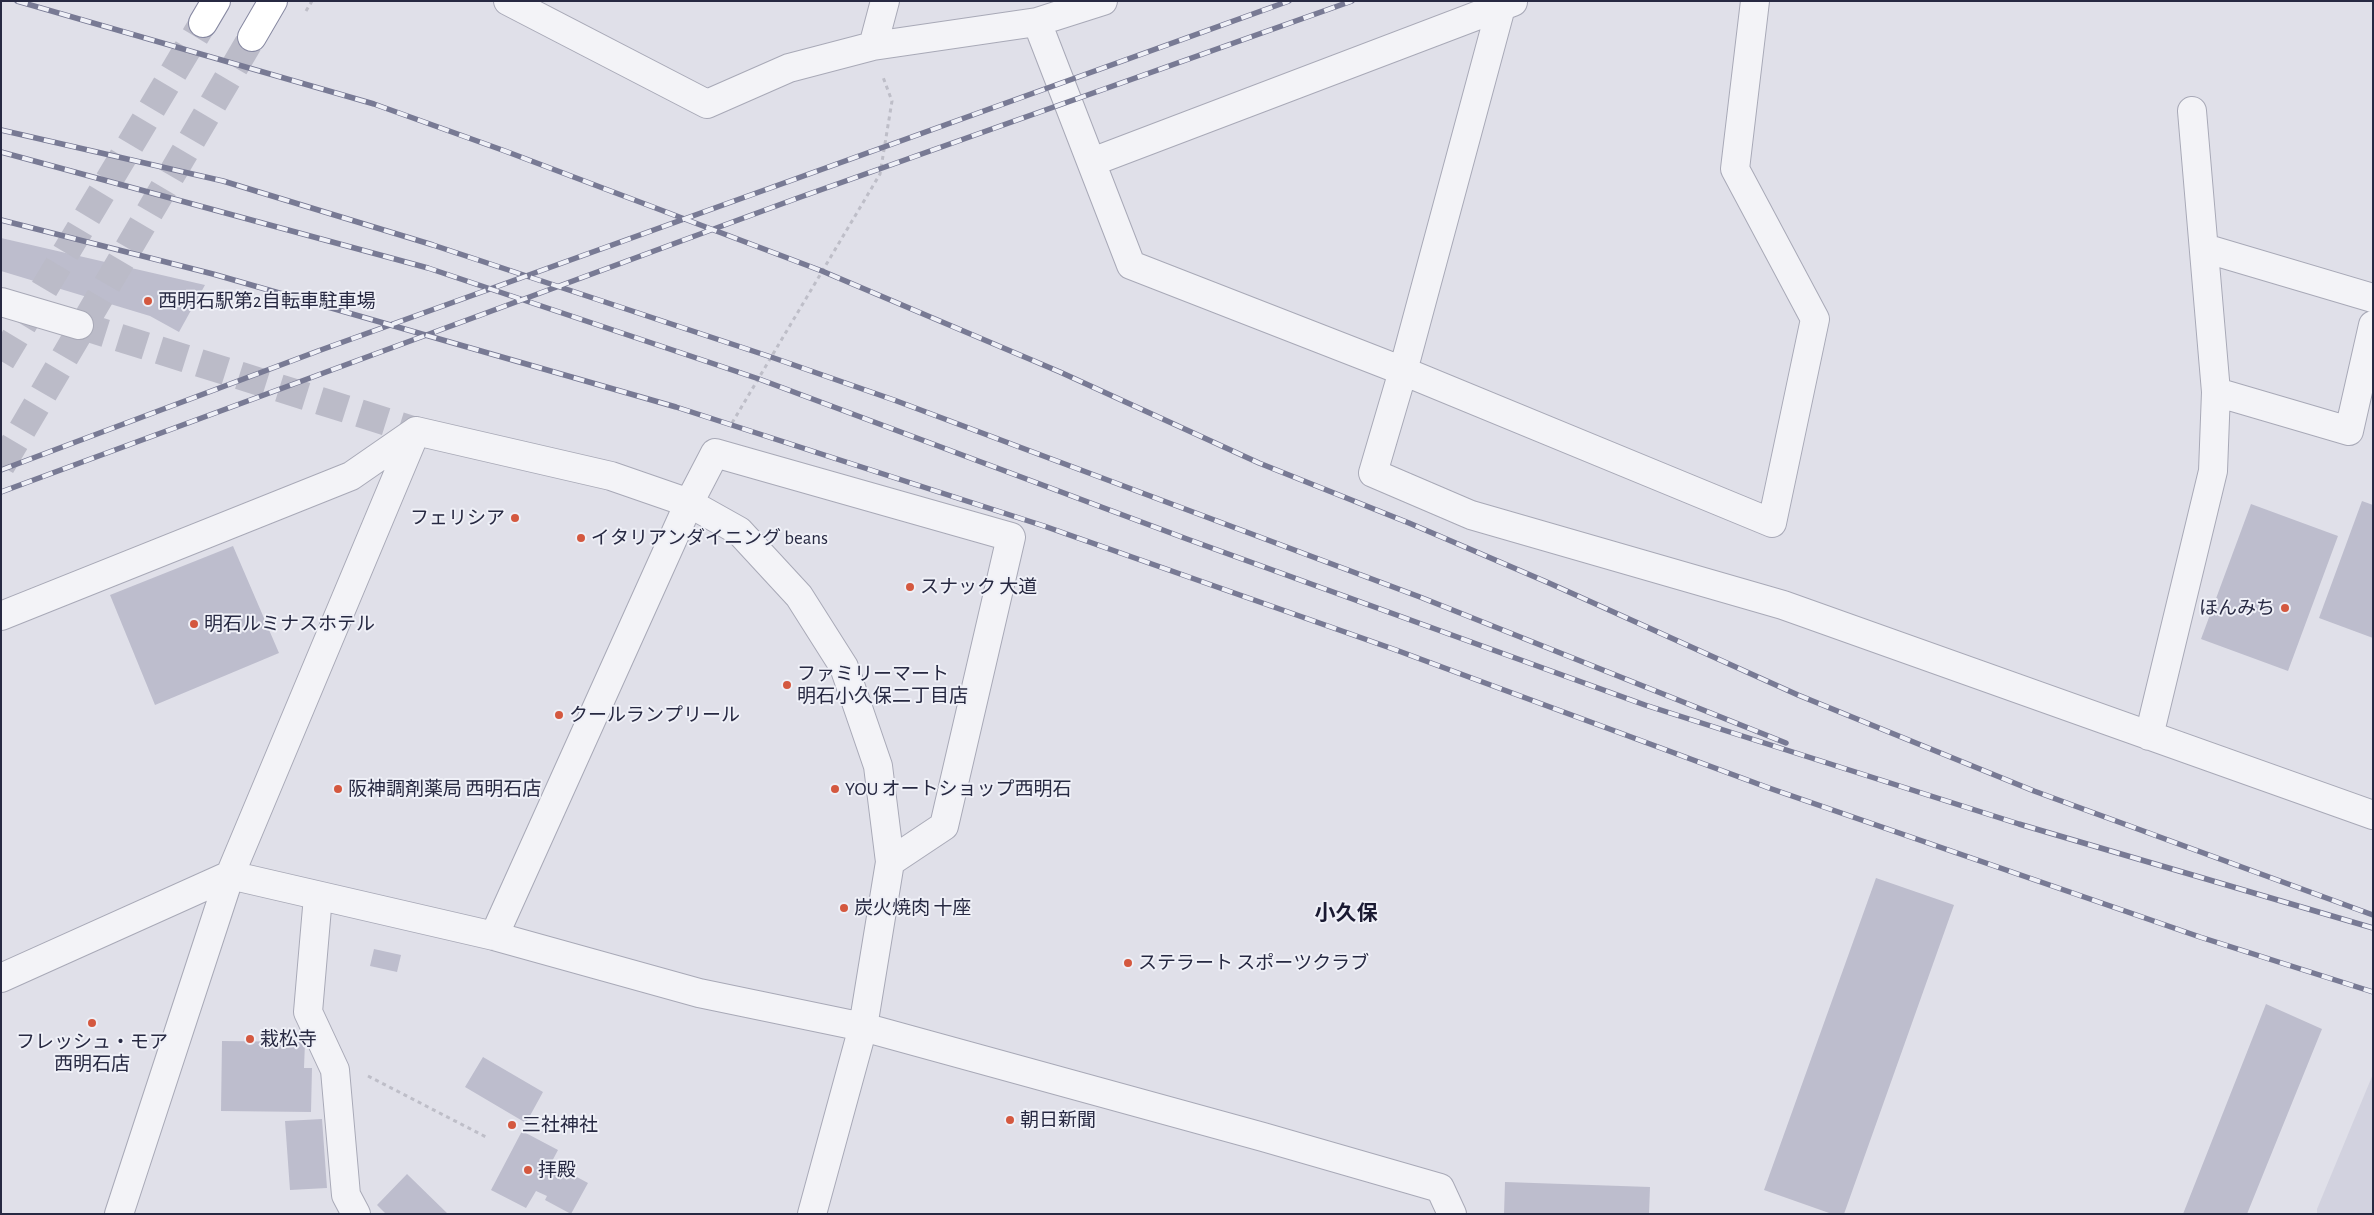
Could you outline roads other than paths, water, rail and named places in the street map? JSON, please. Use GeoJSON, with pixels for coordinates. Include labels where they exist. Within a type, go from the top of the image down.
{"type":"FeatureCollection","features":[{"type":"Feature","properties":{"kind":"highway"},"geometry":{"type":"LineString","coordinates":[[252,37],[273,1]]}},
{"type":"Feature","properties":{"kind":"street"},"geometry":{"type":"LineString","coordinates":[[508,1],[707,104],[789,68],[873,46],[1036,22],[1103,1]]}},
{"type":"Feature","properties":{"kind":"street"},"geometry":{"type":"LineString","coordinates":[[873,46],[885,1]]}},
{"type":"Feature","properties":{"kind":"street"},"geometry":{"type":"LineString","coordinates":[[1036,22],[1131,265],[1403,371],[1772,523],[1815,319],[1736,169],[1755,1]]}},
{"type":"Feature","properties":{"kind":"street"},"geometry":{"type":"LineString","coordinates":[[1092,162],[1504,3]]}},
{"type":"Feature","properties":{"kind":"street"},"geometry":{"type":"LineString","coordinates":[[1504,3],[1403,371],[1373,473],[1471,515],[1783,605],[2373,815]]}},
{"type":"Feature","properties":{"kind":"street"},"geometry":{"type":"LineString","coordinates":[[2149,736],[2213,471],[2216,392],[2192,111]]}},
{"type":"Feature","properties":{"kind":"street"},"geometry":{"type":"LineString","coordinates":[[2204,248],[2373,298]]}},
{"type":"Feature","properties":{"kind":"street"},"geometry":{"type":"LineString","coordinates":[[1,302],[79,325]]}},
{"type":"Feature","properties":{"kind":"street"},"geometry":{"type":"LineString","coordinates":[[2216,392],[2349,431],[2373,325]]}},
{"type":"Feature","properties":{"kind":"street"},"geometry":{"type":"LineString","coordinates":[[119,1214],[230,875],[416,431]]}},
{"type":"Feature","properties":{"kind":"street"},"geometry":{"type":"LineString","coordinates":[[1,616],[351,476],[416,431],[611,476],[689,502],[739,531],[799,596],[844,667],[878,766],[890,862],[863,1027],[812,1214]]}},
{"type":"Feature","properties":{"kind":"street"},"geometry":{"type":"LineString","coordinates":[[494,936],[689,502],[715,453],[1011,537],[944,826],[890,862]]}},
{"type":"Feature","properties":{"kind":"street"},"geometry":{"type":"LineString","coordinates":[[1,978],[230,875],[494,936],[699,993],[863,1027],[1440,1188],[1452,1214]]}},
{"type":"Feature","properties":{"kind":"street"},"geometry":{"type":"LineString","coordinates":[[318,896],[308,1012],[335,1070],[346,1195],[356,1214]]}},
{"type":"Feature","properties":{"kind":"tunnel"},"geometry":{"type":"LineString","coordinates":[[1,361],[203,23]]}},
{"type":"Feature","properties":{"kind":"tunnel"},"geometry":{"type":"LineString","coordinates":[[1,466],[252,37]]}},
{"type":"Feature","properties":{"kind":"tunnel"},"geometry":{"type":"LineString","coordinates":[[79,325],[416,431]]}},
{"type":"Feature","properties":{"kind":"railway"},"geometry":{"type":"LineString","coordinates":[[17,1],[374,104],[505,151],[822,271],[1060,372],[1259,463],[1409,523],[1549,583],[1798,695],[2034,791],[2373,915]]}},
{"type":"Feature","properties":{"kind":"railway"},"geometry":{"type":"LineString","coordinates":[[1,470],[318,351],[1289,1]]}},
{"type":"Feature","properties":{"kind":"railway"},"geometry":{"type":"LineString","coordinates":[[1,492],[795,199],[1352,1]]}},
{"type":"Feature","properties":{"kind":"railway"},"geometry":{"type":"LineString","coordinates":[[1,130],[223,181],[433,245],[771,357],[894,400],[1420,597],[1786,743]]}},
{"type":"Feature","properties":{"kind":"railway"},"geometry":{"type":"LineString","coordinates":[[1,152],[428,268],[759,379],[1187,539],[1645,705],[2019,824],[2373,928]]}},
{"type":"Feature","properties":{"kind":"railway"},"geometry":{"type":"LineString","coordinates":[[1,220],[213,274],[676,407],[1044,526],[1396,650],[1769,788],[2200,937],[2373,992]]}},
{"type":"Feature","properties":{"kind":"place","name":"西明石駅第2自転車駐車場"},"geometry":{"type":"Point","coordinates":[148,301]}},
{"type":"Feature","properties":{"kind":"place","name":"フェリシア"},"geometry":{"type":"Point","coordinates":[515,518]}},
{"type":"Feature","properties":{"kind":"place","name":"イタリアンダイニング beans"},"geometry":{"type":"Point","coordinates":[581,538]}},
{"type":"Feature","properties":{"kind":"place","name":"スナック 大道"},"geometry":{"type":"Point","coordinates":[910,587]}},
{"type":"Feature","properties":{"kind":"place","name":"ほんみち"},"geometry":{"type":"Point","coordinates":[2285,608]}},
{"type":"Feature","properties":{"kind":"place","name":"明石ルミナスホテル"},"geometry":{"type":"Point","coordinates":[194,624]}},
{"type":"Feature","properties":{"kind":"place","name":"ファミリーマート 明石小久保二丁目店"},"geometry":{"type":"Point","coordinates":[787,685]}},
{"type":"Feature","properties":{"kind":"place","name":"クールランプリール"},"geometry":{"type":"Point","coordinates":[559,715]}},
{"type":"Feature","properties":{"kind":"place","name":"阪神調剤薬局 西明石店"},"geometry":{"type":"Point","coordinates":[338,789]}},
{"type":"Feature","properties":{"kind":"place","name":"YOU オートショップ西明石"},"geometry":{"type":"Point","coordinates":[835,789]}},
{"type":"Feature","properties":{"kind":"place","name":"炭火焼肉 十座"},"geometry":{"type":"Point","coordinates":[844,908]}},
{"type":"Feature","properties":{"kind":"place","name":"ステラート スポーツクラブ"},"geometry":{"type":"Point","coordinates":[1128,963]}},
{"type":"Feature","properties":{"kind":"place","name":"フレッシュ・モア 西明石店"},"geometry":{"type":"Point","coordinates":[92,1023]}},
{"type":"Feature","properties":{"kind":"place","name":"栽松寺"},"geometry":{"type":"Point","coordinates":[250,1039]}},
{"type":"Feature","properties":{"kind":"place","name":"朝日新聞"},"geometry":{"type":"Point","coordinates":[1010,1120]}},
{"type":"Feature","properties":{"kind":"place","name":"三社神社"},"geometry":{"type":"Point","coordinates":[512,1125]}},
{"type":"Feature","properties":{"kind":"place","name":"拝殿"},"geometry":{"type":"Point","coordinates":[528,1170]}},
{"type":"Feature","properties":{"kind":"district","name":"小久保"},"geometry":{"type":"Point","coordinates":[1346,914]}}]}
